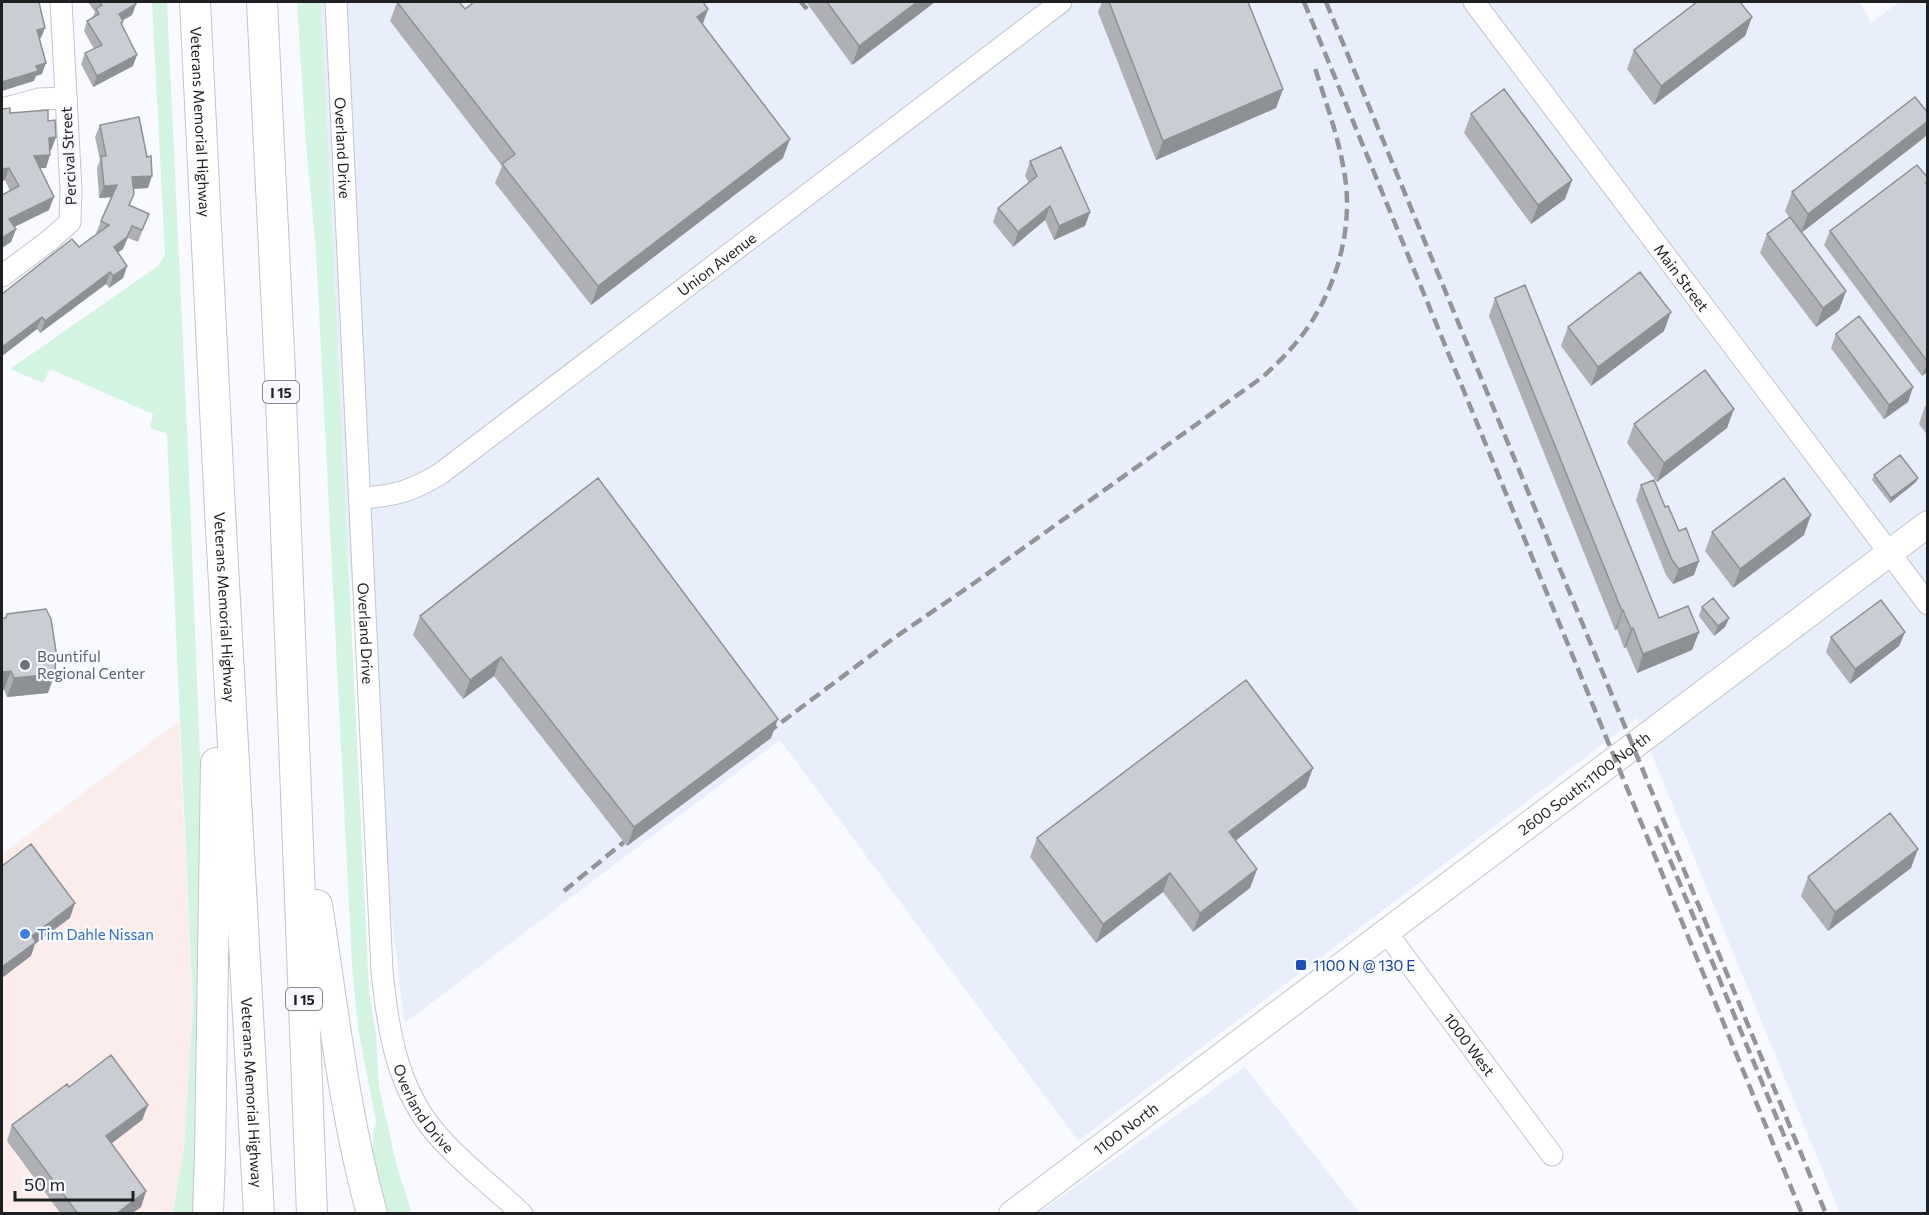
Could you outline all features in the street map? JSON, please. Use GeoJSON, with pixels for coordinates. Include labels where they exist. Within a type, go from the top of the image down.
{"type":"FeatureCollection","features":[{"type":"Feature","properties":{"kind":"highway","name":"Veterans Memorial Highway"},"geometry":{"type":"LineString","coordinates":[[195,2],[220,511],[259,1214]]}},
{"type":"Feature","properties":{"kind":"highway","name":"I 15"},"geometry":{"type":"LineString","coordinates":[[262,2],[280,373],[312,1214]]}},
{"type":"Feature","properties":{"kind":"highway"},"geometry":{"type":"LineString","coordinates":[[208,1214],[220,511]]}},
{"type":"Feature","properties":{"kind":"highway"},"geometry":{"type":"LineString","coordinates":[[295,784],[316,897],[354,1144],[372,1214]]}},
{"type":"Feature","properties":{"kind":"main road","name":"2600 South;1100 North"},"geometry":{"type":"LineString","coordinates":[[1239,1042],[1928,524]]}},
{"type":"Feature","properties":{"kind":"main road","name":"1100 North"},"geometry":{"type":"LineString","coordinates":[[1012,1214],[1239,1042]]}},
{"type":"Feature","properties":{"kind":"street","name":"Percival Street"},"geometry":{"type":"LineString","coordinates":[[2,276],[70,222],[71,190],[61,2]]}},
{"type":"Feature","properties":{"kind":"street","name":"Overland Drive"},"geometry":{"type":"LineString","coordinates":[[336,2],[382,970],[392,1042],[405,1085],[426,1120],[454,1152],[522,1214]]}},
{"type":"Feature","properties":{"kind":"street","name":"Union Avenue"},"geometry":{"type":"LineString","coordinates":[[360,498],[406,492],[440,474],[1061,2]]}},
{"type":"Feature","properties":{"kind":"street","name":"Main Street"},"geometry":{"type":"LineString","coordinates":[[1474,2],[1928,604]]}},
{"type":"Feature","properties":{"kind":"street"},"geometry":{"type":"LineString","coordinates":[[2,109],[39,99],[66,98]]}},
{"type":"Feature","properties":{"kind":"street","name":"1000 West"},"geometry":{"type":"LineString","coordinates":[[1386,932],[1552,1155]]}},
{"type":"Feature","properties":{"kind":"shaded area"},"geometry":{"type":"Polygon","coordinates":[[[309,2],[1860,2],[1871,23],[1899,2],[1927,2],[1927,1213],[1840,1213],[1637,718],[1078,1141],[780,740],[406,1022],[331,412],[309,2]]]}},
{"type":"Feature","properties":{"kind":"shaded area"},"geometry":{"type":"Polygon","coordinates":[[[179,721],[193,1007],[184,1150],[173,1213],[2,1214],[2,854],[179,721]]]}},
{"type":"Feature","properties":{"kind":"shaded area"},"geometry":{"type":"Polygon","coordinates":[[[1245,1067],[1360,1213],[1038,1213],[1245,1067]]]}},
{"type":"Feature","properties":{"kind":"green space"},"geometry":{"type":"Polygon","coordinates":[[[152,2],[167,2],[202,810],[196,1213],[173,1213],[184,1150],[193,1007],[167,436],[165,433],[150,428],[153,414],[50,369],[43,383],[10,369],[158,266],[165,254],[152,2]]]}},
{"type":"Feature","properties":{"kind":"green space"},"geometry":{"type":"Polygon","coordinates":[[[297,2],[321,2],[369,991],[376,1035],[379,1087],[397,1167],[412,1213],[389,1213],[378,1180],[373,1145],[376,1122],[358,1028],[352,965],[316,251],[306,144],[297,2]]]}},
{"type":"Feature","properties":{"kind":"building"},"geometry":{"type":"Polygon","coordinates":[[[2,2],[39,2],[45,28],[37,30],[46,63],[36,66],[38,71],[2,82],[2,2]]]}},
{"type":"Feature","properties":{"kind":"building"},"geometry":{"type":"Polygon","coordinates":[[[99,2],[134,2],[136,4],[119,14],[137,55],[97,76],[85,53],[102,45],[87,21],[99,14],[96,9],[102,5],[99,2]]]}},
{"type":"Feature","properties":{"kind":"building"},"geometry":{"type":"Polygon","coordinates":[[[397,2],[459,2],[465,9],[474,2],[703,2],[708,9],[697,17],[790,139],[598,286],[502,164],[515,154],[397,2]]]}},
{"type":"Feature","properties":{"kind":"building"},"geometry":{"type":"Polygon","coordinates":[[[827,2],[917,2],[859,46],[827,2]]]}},
{"type":"Feature","properties":{"kind":"building"},"geometry":{"type":"Polygon","coordinates":[[[1109,2],[1248,2],[1283,89],[1163,141],[1109,2]]]}},
{"type":"Feature","properties":{"kind":"building"},"geometry":{"type":"Polygon","coordinates":[[[1697,2],[1740,2],[1752,17],[1661,86],[1634,50],[1697,2]]]}},
{"type":"Feature","properties":{"kind":"building"},"geometry":{"type":"Polygon","coordinates":[[[1504,89],[1572,180],[1538,205],[1471,114],[1504,89]]]}},
{"type":"Feature","properties":{"kind":"building"},"geometry":{"type":"Polygon","coordinates":[[[1915,97],[1928,113],[1928,121],[1808,214],[1792,192],[1915,97]]]}},
{"type":"Feature","properties":{"kind":"building"},"geometry":{"type":"Polygon","coordinates":[[[10,108],[10,113],[48,110],[48,121],[55,120],[56,137],[49,138],[50,155],[34,156],[54,197],[9,219],[16,229],[2,238],[2,195],[19,186],[9,168],[2,169],[2,109],[10,108]]]}},
{"type":"Feature","properties":{"kind":"building"},"geometry":{"type":"Polygon","coordinates":[[[139,117],[147,157],[151,156],[152,176],[132,177],[134,194],[129,205],[149,214],[142,230],[132,226],[127,237],[114,247],[127,266],[113,276],[110,272],[45,321],[42,317],[2,347],[2,294],[72,239],[79,247],[109,225],[101,221],[117,185],[104,186],[101,156],[106,156],[100,125],[139,117]]]}},
{"type":"Feature","properties":{"kind":"building"},"geometry":{"type":"Polygon","coordinates":[[[1061,147],[1090,212],[1059,226],[1050,206],[1018,232],[998,208],[1037,176],[1030,161],[1061,147]]]}},
{"type":"Feature","properties":{"kind":"building"},"geometry":{"type":"Polygon","coordinates":[[[1917,165],[1928,178],[1926,183],[1928,184],[1927,361],[1830,231],[1917,165]]]}},
{"type":"Feature","properties":{"kind":"building"},"geometry":{"type":"Polygon","coordinates":[[[1790,217],[1846,291],[1823,308],[1767,234],[1790,217]]]}},
{"type":"Feature","properties":{"kind":"building"},"geometry":{"type":"Polygon","coordinates":[[[1640,272],[1671,312],[1598,367],[1568,327],[1640,272]]]}},
{"type":"Feature","properties":{"kind":"building"},"geometry":{"type":"Polygon","coordinates":[[[1525,285],[1659,618],[1688,606],[1699,632],[1643,654],[1633,628],[1631,629],[1622,611],[1495,298],[1525,285]]]}},
{"type":"Feature","properties":{"kind":"building"},"geometry":{"type":"Polygon","coordinates":[[[1859,316],[1913,387],[1889,405],[1836,334],[1859,316]]]}},
{"type":"Feature","properties":{"kind":"building"},"geometry":{"type":"Polygon","coordinates":[[[1705,370],[1734,409],[1664,463],[1634,424],[1705,370]]]}},
{"type":"Feature","properties":{"kind":"building"},"geometry":{"type":"Polygon","coordinates":[[[1900,455],[1918,478],[1891,498],[1874,475],[1900,455]]]}},
{"type":"Feature","properties":{"kind":"building"},"geometry":{"type":"Polygon","coordinates":[[[598,478],[778,719],[634,827],[501,657],[470,680],[420,616],[598,478]]]}},
{"type":"Feature","properties":{"kind":"building"},"geometry":{"type":"Polygon","coordinates":[[[1784,478],[1811,515],[1740,569],[1712,532],[1784,478]]]}},
{"type":"Feature","properties":{"kind":"building"},"geometry":{"type":"Polygon","coordinates":[[[1654,480],[1665,507],[1668,506],[1679,531],[1686,528],[1699,561],[1679,569],[1672,560],[1641,485],[1654,480]]]}},
{"type":"Feature","properties":{"kind":"building"},"geometry":{"type":"Polygon","coordinates":[[[1713,598],[1729,618],[1718,626],[1702,607],[1713,598]]]}},
{"type":"Feature","properties":{"kind":"building"},"geometry":{"type":"Polygon","coordinates":[[[1881,600],[1905,632],[1855,669],[1831,637],[1881,600]]]}},
{"type":"Feature","properties":{"kind":"building","name":"Bountiful Regional Center"},"geometry":{"type":"Polygon","coordinates":[[[46,609],[51,619],[56,651],[55,674],[14,678],[11,671],[2,672],[2,618],[6,618],[7,614],[46,609]]]}},
{"type":"Feature","properties":{"kind":"building"},"geometry":{"type":"Polygon","coordinates":[[[1246,680],[1313,768],[1229,832],[1257,869],[1200,913],[1170,873],[1103,924],[1037,838],[1246,680]]]}},
{"type":"Feature","properties":{"kind":"building"},"geometry":{"type":"Polygon","coordinates":[[[1890,813],[1918,849],[1835,912],[1808,877],[1890,813]]]}},
{"type":"Feature","properties":{"kind":"building","name":"Tim Dahle Nissan"},"geometry":{"type":"Polygon","coordinates":[[[31,844],[75,903],[32,936],[36,942],[2,967],[2,866],[31,844]]]}},
{"type":"Feature","properties":{"kind":"building"},"geometry":{"type":"Polygon","coordinates":[[[111,1055],[148,1105],[106,1136],[146,1191],[116,1214],[78,1214],[12,1125],[67,1084],[69,1087],[111,1055]]]}},
{"type":"Feature","properties":{"kind":"railway"},"geometry":{"type":"LineString","coordinates":[[801,2],[807,9]]}},
{"type":"Feature","properties":{"kind":"railway"},"geometry":{"type":"LineString","coordinates":[[1304,2],[1802,1214]]}},
{"type":"Feature","properties":{"kind":"railway"},"geometry":{"type":"LineString","coordinates":[[1326,2],[1826,1214]]}},
{"type":"Feature","properties":{"kind":"railway"},"geometry":{"type":"LineString","coordinates":[[767,733],[894,638],[1264,376],[1303,335],[1328,292],[1343,245],[1346,220],[1347,195],[1344,171],[1331,118],[1314,65]]}},
{"type":"Feature","properties":{"kind":"railway"},"geometry":{"type":"LineString","coordinates":[[1656,826],[1790,1150]]}},
{"type":"Feature","properties":{"kind":"railway"},"geometry":{"type":"LineString","coordinates":[[564,891],[624,842]]}},
{"type":"Feature","properties":{"kind":"place","name":"Bountiful Regional Center"},"geometry":{"type":"Point","coordinates":[25,665]}},
{"type":"Feature","properties":{"kind":"place","name":"Tim Dahle Nissan"},"geometry":{"type":"Point","coordinates":[25,934]}},
{"type":"Feature","properties":{"kind":"place","name":"1100 N @ 130 E"},"geometry":{"type":"Point","coordinates":[1301,965]}}]}
